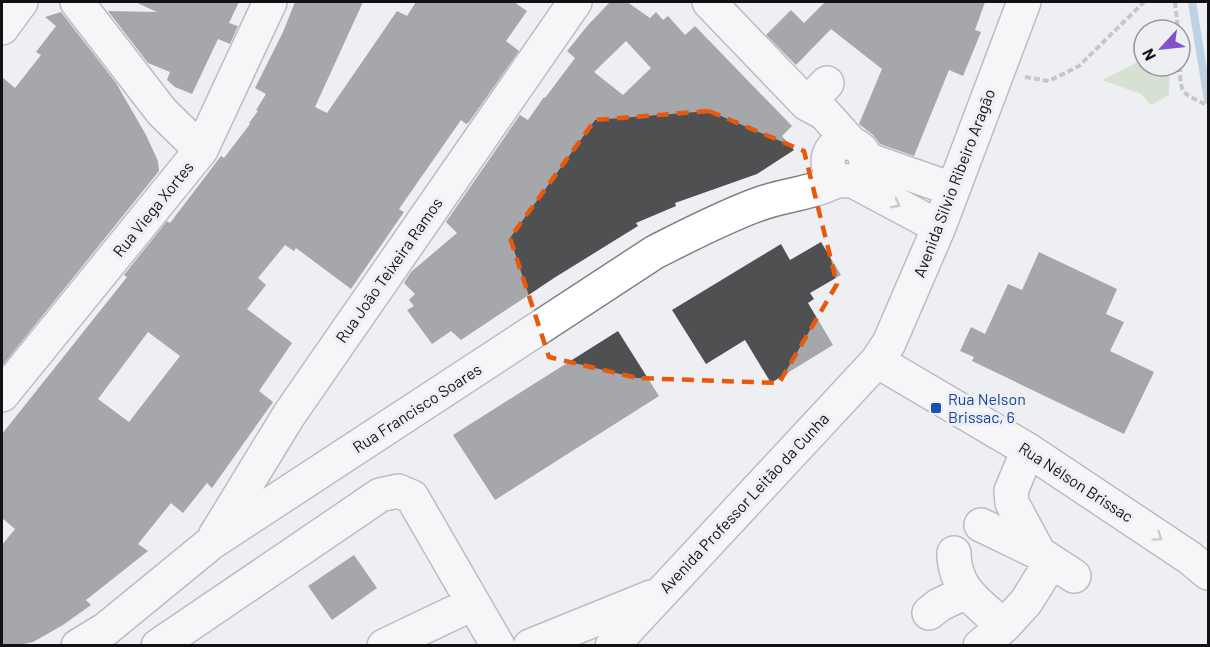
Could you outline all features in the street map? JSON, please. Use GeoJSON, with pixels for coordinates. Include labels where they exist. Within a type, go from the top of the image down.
{"type":"FeatureCollection","features":[{"type":"Feature","properties":{"kind":"street"},"geometry":{"type":"LineString","coordinates":[[2,28],[21,2]]}},
{"type":"Feature","properties":{"kind":"street"},"geometry":{"type":"LineString","coordinates":[[77,2],[162,112],[201,150]]}},
{"type":"Feature","properties":{"kind":"street","name":"Rua Viega Xortes"},"geometry":{"type":"LineString","coordinates":[[2,395],[201,150],[270,2]]}},
{"type":"Feature","properties":{"kind":"street","name":"Rua João Teixeira Ramos"},"geometry":{"type":"LineString","coordinates":[[211,543],[289,415],[575,2]]}},
{"type":"Feature","properties":{"kind":"street"},"geometry":{"type":"LineString","coordinates":[[709,2],[817,93],[844,162],[939,227]]}},
{"type":"Feature","properties":{"kind":"street","name":"Avenida Silvio Ribeiro Aragão"},"geometry":{"type":"LineString","coordinates":[[877,362],[889,343],[939,227],[1024,2]]}},
{"type":"Feature","properties":{"kind":"street"},"geometry":{"type":"LineString","coordinates":[[844,162],[952,189]]}},
{"type":"Feature","properties":{"kind":"street","name":"Rua Francisco Soares"},"geometry":{"type":"LineString","coordinates":[[78,645],[111,637],[211,543],[655,252],[721,219],[774,199],[817,189],[844,162]]}},
{"type":"Feature","properties":{"kind":"street","name":"Rua Nélson Brissac"},"geometry":{"type":"LineString","coordinates":[[877,362],[1028,450],[1209,573]]}},
{"type":"Feature","properties":{"kind":"street","name":"Avenida Professor Leitão da Cunha"},"geometry":{"type":"LineString","coordinates":[[612,645],[877,362]]}},
{"type":"Feature","properties":{"kind":"street"},"geometry":{"type":"LineString","coordinates":[[1028,450],[1011,491],[1012,503],[1055,563]]}},
{"type":"Feature","properties":{"kind":"street"},"geometry":{"type":"LineString","coordinates":[[158,645],[380,495],[391,491],[398,491],[412,497],[472,604],[498,645]]}},
{"type":"Feature","properties":{"kind":"street"},"geometry":{"type":"LineString","coordinates":[[981,525],[1055,563]]}},
{"type":"Feature","properties":{"kind":"street"},"geometry":{"type":"LineString","coordinates":[[954,553],[955,569],[992,636],[1035,610],[1055,563]]}},
{"type":"Feature","properties":{"kind":"street"},"geometry":{"type":"LineString","coordinates":[[928,613],[966,592]]}},
{"type":"Feature","properties":{"kind":"street"},"geometry":{"type":"LineString","coordinates":[[530,645],[657,595]]}},
{"type":"Feature","properties":{"kind":"street"},"geometry":{"type":"LineString","coordinates":[[384,645],[472,604]]}},
{"type":"Feature","properties":{"kind":"path"},"geometry":{"type":"LineString","coordinates":[[1022,76],[1049,81],[1079,66],[1144,2]]}},
{"type":"Feature","properties":{"kind":"path"},"geometry":{"type":"LineString","coordinates":[[1175,2],[1177,18]]}},
{"type":"Feature","properties":{"kind":"path"},"geometry":{"type":"LineString","coordinates":[[1180,78],[1180,86],[1185,94],[1209,106]]}},
{"type":"Feature","properties":{"kind":"highlighted area"},"geometry":{"type":"Polygon","coordinates":[[[709,111],[804,151],[837,284],[779,383],[637,378],[549,357],[510,238],[595,120],[709,111]]]}},
{"type":"Feature","properties":{"kind":"green space"},"geometry":{"type":"Polygon","coordinates":[[[1132,65],[1132,78],[1170,78],[1169,95],[1151,105],[1141,94],[1102,80],[1132,65]]]}},
{"type":"Feature","properties":{"kind":"building"},"geometry":{"type":"Polygon","coordinates":[[[135,2],[239,2],[229,23],[238,26],[230,44],[218,39],[192,94],[175,87],[167,80],[170,72],[148,63],[108,11],[157,12],[135,2]]]}},
{"type":"Feature","properties":{"kind":"building"},"geometry":{"type":"Polygon","coordinates":[[[295,2],[363,2],[315,107],[327,113],[397,11],[407,16],[416,2],[514,2],[527,11],[506,41],[519,51],[469,122],[466,124],[461,120],[399,209],[404,212],[351,289],[296,248],[294,251],[285,245],[258,278],[266,285],[247,309],[292,343],[259,391],[273,402],[212,488],[207,483],[183,513],[171,503],[138,544],[148,551],[86,600],[91,605],[63,625],[33,642],[2,645],[2,545],[15,529],[2,518],[2,434],[127,277],[124,275],[167,221],[170,223],[221,156],[224,158],[250,124],[266,94],[255,88],[295,2]],[[148,332],[98,399],[129,422],[180,356],[148,332]]]}},
{"type":"Feature","properties":{"kind":"building"},"geometry":{"type":"Polygon","coordinates":[[[610,2],[627,2],[650,18],[656,12],[663,20],[668,16],[685,35],[695,26],[792,126],[782,136],[794,150],[757,174],[675,203],[676,206],[636,223],[638,226],[461,340],[451,331],[432,344],[407,310],[414,306],[409,300],[415,294],[404,283],[411,272],[457,233],[446,222],[520,115],[528,120],[575,58],[567,51],[610,2]],[[626,41],[594,72],[623,95],[651,68],[626,41]]]}},
{"type":"Feature","properties":{"kind":"building"},"geometry":{"type":"Polygon","coordinates":[[[825,2],[985,2],[975,30],[981,32],[963,76],[949,70],[914,156],[880,144],[859,124],[882,69],[831,29],[796,65],[766,35],[791,10],[804,23],[825,2]]]}},
{"type":"Feature","properties":{"kind":"building"},"geometry":{"type":"Polygon","coordinates":[[[61,12],[116,83],[146,135],[158,161],[159,171],[2,366],[2,77],[15,88],[41,55],[36,52],[56,26],[45,17],[61,12]]]}},
{"type":"Feature","properties":{"kind":"building"},"geometry":{"type":"Polygon","coordinates":[[[821,242],[841,275],[810,293],[814,299],[808,303],[833,345],[771,383],[745,340],[706,364],[672,310],[781,244],[790,260],[821,242]]]}},
{"type":"Feature","properties":{"kind":"building"},"geometry":{"type":"Polygon","coordinates":[[[1039,252],[1117,289],[1106,314],[1124,322],[1110,351],[1154,372],[1124,434],[972,361],[974,357],[960,351],[971,327],[985,334],[1008,284],[1022,290],[1039,252]]]}},
{"type":"Feature","properties":{"kind":"building"},"geometry":{"type":"Polygon","coordinates":[[[618,331],[659,396],[495,500],[453,435],[618,331]]]}},
{"type":"Feature","properties":{"kind":"building"},"geometry":{"type":"Polygon","coordinates":[[[354,555],[377,588],[332,620],[308,586],[354,555]]]}},
{"type":"Feature","properties":{"kind":"waterway"},"geometry":{"type":"LineString","coordinates":[[1192,2],[1208,100]]}},
{"type":"Feature","properties":{"kind":"place","name":"Rua Nelson Brissac, 6"},"geometry":{"type":"Point","coordinates":[936,408]}}]}
